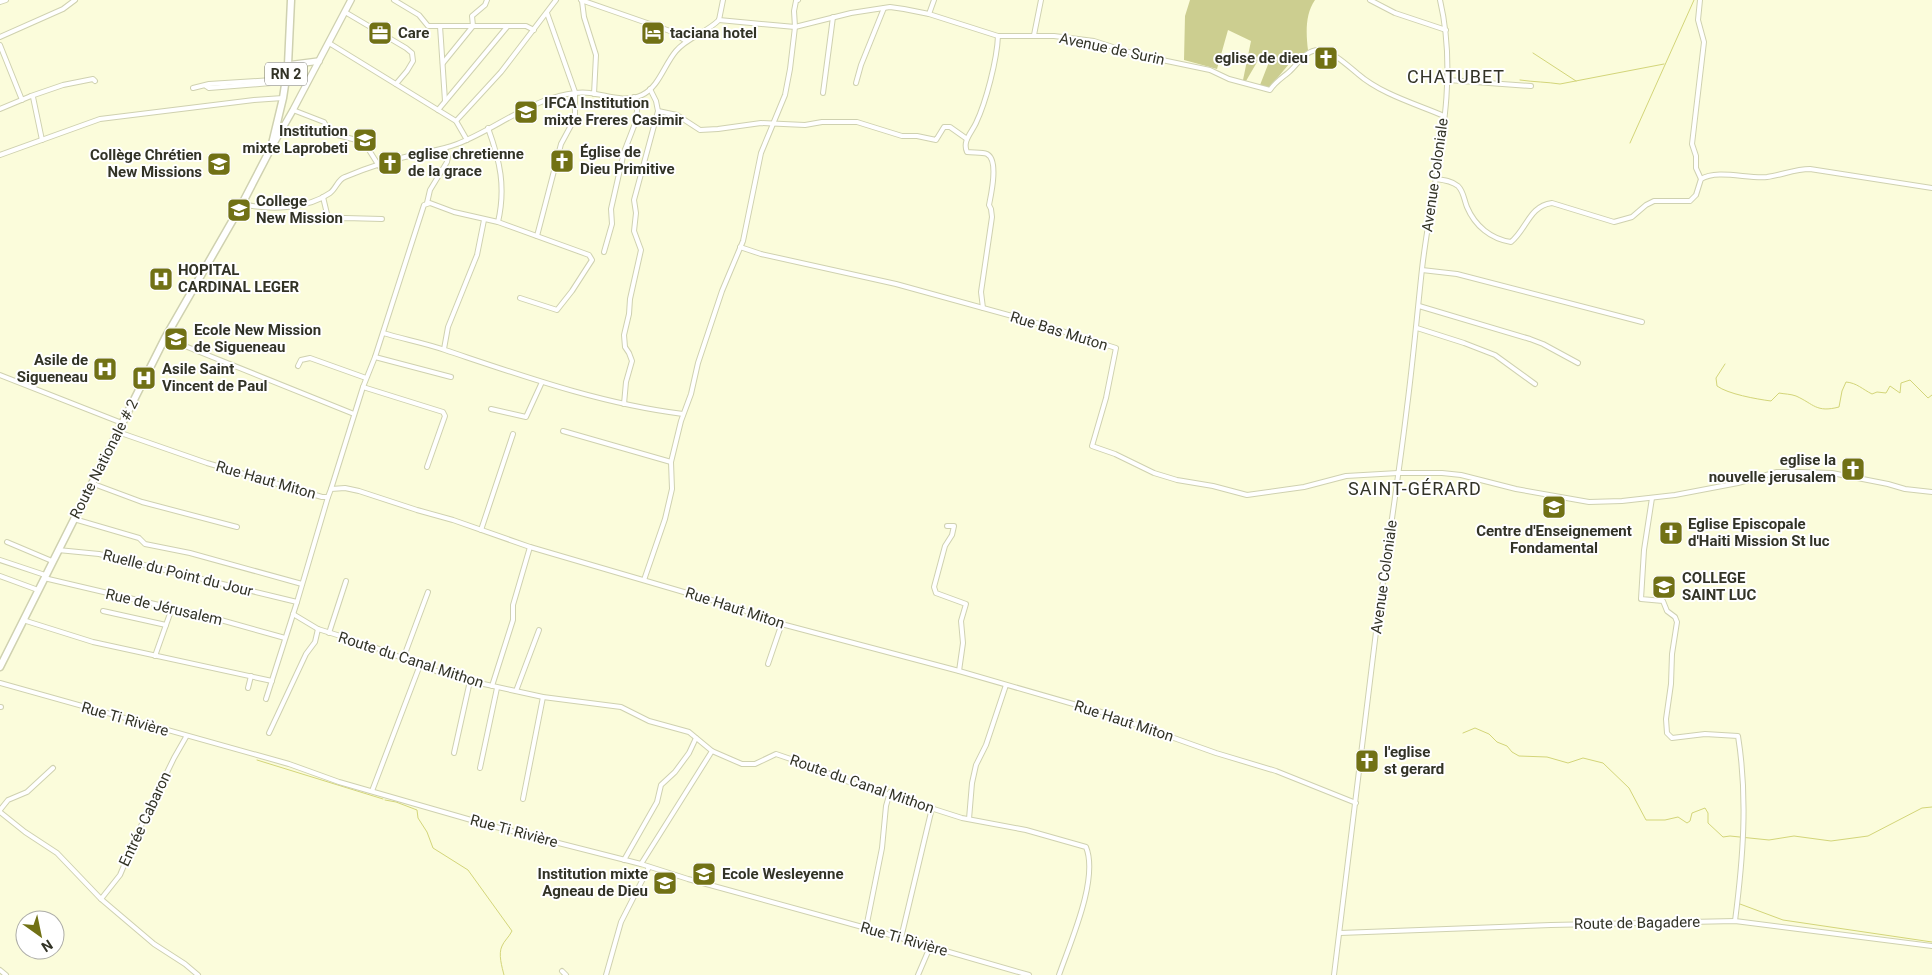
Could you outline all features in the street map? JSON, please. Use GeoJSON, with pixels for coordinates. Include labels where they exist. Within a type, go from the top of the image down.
{"type":"FeatureCollection","features":[{"type":"Feature","properties":{"kind":"main road","name":"Route Nationale # 2"},"geometry":{"type":"LineString","coordinates":[[0,667],[165,338],[242,204],[271,148],[283,98],[288,65],[292,0]]}},
{"type":"Feature","properties":{"kind":"main road"},"geometry":{"type":"LineString","coordinates":[[271,148],[294,110],[351,0]]}},
{"type":"Feature","properties":{"kind":"main road"},"geometry":{"type":"LineString","coordinates":[[288,65],[319,61]]}},
{"type":"Feature","properties":{"kind":"street"},"geometry":{"type":"LineString","coordinates":[[0,2],[6,0]]}},
{"type":"Feature","properties":{"kind":"street"},"geometry":{"type":"LineString","coordinates":[[0,37],[46,18],[69,6],[75,0]]}},
{"type":"Feature","properties":{"kind":"street"},"geometry":{"type":"LineString","coordinates":[[394,0],[419,15],[428,26],[526,26],[534,30]]}},
{"type":"Feature","properties":{"kind":"street"},"geometry":{"type":"LineString","coordinates":[[443,63],[473,26],[472,16],[485,5],[487,0]]}},
{"type":"Feature","properties":{"kind":"street"},"geometry":{"type":"LineString","coordinates":[[456,121],[501,72],[548,13],[556,0]]}},
{"type":"Feature","properties":{"kind":"street"},"geometry":{"type":"LineString","coordinates":[[594,94],[596,56],[584,17],[581,0],[670,31],[686,41]]}},
{"type":"Feature","properties":{"kind":"street"},"geometry":{"type":"LineString","coordinates":[[242,204],[256,207],[281,207],[307,203],[323,197],[336,188],[342,178],[417,154],[444,149],[467,140],[549,99],[575,92],[610,98],[629,98],[641,95],[650,89],[660,77],[667,62],[686,41],[712,26],[718,20],[723,0]]}},
{"type":"Feature","properties":{"kind":"street"},"geometry":{"type":"LineString","coordinates":[[644,580],[665,519],[672,489],[671,462],[698,364],[740,247],[761,153],[785,95],[795,27],[794,11],[796,1],[798,0]]}},
{"type":"Feature","properties":{"kind":"street"},"geometry":{"type":"LineString","coordinates":[[890,7],[893,0]]}},
{"type":"Feature","properties":{"kind":"street"},"geometry":{"type":"LineString","coordinates":[[929,14],[934,0]]}},
{"type":"Feature","properties":{"kind":"street"},"geometry":{"type":"LineString","coordinates":[[1034,35],[1041,0]]}},
{"type":"Feature","properties":{"kind":"street"},"geometry":{"type":"LineString","coordinates":[[1370,0],[1395,13],[1446,30]]}},
{"type":"Feature","properties":{"kind":"street","name":"Avenue Coloniale"},"geometry":{"type":"LineString","coordinates":[[1334,975],[1376,635],[1420,306],[1428,219],[1436,179],[1448,80],[1446,30],[1440,0]]}},
{"type":"Feature","properties":{"kind":"street"},"geometry":{"type":"LineString","coordinates":[[1436,179],[1451,182],[1460,187],[1468,210],[1487,233],[1500,240],[1511,242],[1518,236],[1533,212],[1546,204],[1552,203],[1614,222],[1632,217],[1654,201],[1690,201],[1696,195],[1700,179],[1696,168],[1693,132],[1704,42],[1698,20],[1700,0]]}},
{"type":"Feature","properties":{"kind":"street","name":"Avenue de Surin"},"geometry":{"type":"LineString","coordinates":[[718,20],[795,27],[833,17],[890,7],[929,14],[998,36],[1073,37],[1138,55],[1210,70],[1229,79],[1270,90],[1275,83],[1290,71],[1300,58],[1311,51],[1320,50],[1341,61],[1360,76],[1398,98],[1444,116]]}},
{"type":"Feature","properties":{"kind":"street"},"geometry":{"type":"LineString","coordinates":[[856,82],[884,8]]}},
{"type":"Feature","properties":{"kind":"street"},"geometry":{"type":"LineString","coordinates":[[345,12],[412,53],[413,61],[396,84]]}},
{"type":"Feature","properties":{"kind":"street"},"geometry":{"type":"LineString","coordinates":[[537,236],[561,144],[575,118],[575,92],[548,13]]}},
{"type":"Feature","properties":{"kind":"street"},"geometry":{"type":"LineString","coordinates":[[823,93],[833,17]]}},
{"type":"Feature","properties":{"kind":"street"},"geometry":{"type":"LineString","coordinates":[[440,26],[445,101]]}},
{"type":"Feature","properties":{"kind":"street"},"geometry":{"type":"LineString","coordinates":[[438,110],[507,26]]}},
{"type":"Feature","properties":{"kind":"street"},"geometry":{"type":"LineString","coordinates":[[983,308],[981,292],[992,217],[989,205],[993,188],[994,165],[988,154],[967,152],[965,148],[980,112],[996,52],[998,36]]}},
{"type":"Feature","properties":{"kind":"street"},"geometry":{"type":"LineString","coordinates":[[329,43],[456,121],[467,140]]}},
{"type":"Feature","properties":{"kind":"street"},"geometry":{"type":"LineString","coordinates":[[0,45],[22,100]]}},
{"type":"Feature","properties":{"kind":"street"},"geometry":{"type":"LineString","coordinates":[[0,109],[31,96],[81,80],[92,79],[95,81]]}},
{"type":"Feature","properties":{"kind":"street"},"geometry":{"type":"LineString","coordinates":[[1448,80],[1531,86]]}},
{"type":"Feature","properties":{"kind":"street"},"geometry":{"type":"LineString","coordinates":[[193,88],[271,83],[275,81],[285,82]]}},
{"type":"Feature","properties":{"kind":"street"},"geometry":{"type":"LineString","coordinates":[[624,404],[626,382],[632,361],[625,347],[624,335],[641,250],[634,231],[636,213],[634,200],[658,111],[650,89]]}},
{"type":"Feature","properties":{"kind":"street"},"geometry":{"type":"LineString","coordinates":[[31,96],[34,99],[42,140]]}},
{"type":"Feature","properties":{"kind":"street"},"geometry":{"type":"LineString","coordinates":[[604,252],[612,224],[611,209],[624,152],[636,121],[637,110],[634,97]]}},
{"type":"Feature","properties":{"kind":"street"},"geometry":{"type":"LineString","coordinates":[[0,155],[100,119],[283,98]]}},
{"type":"Feature","properties":{"kind":"street"},"geometry":{"type":"LineString","coordinates":[[294,110],[324,122],[330,133],[364,142],[379,166]]}},
{"type":"Feature","properties":{"kind":"street"},"geometry":{"type":"LineString","coordinates":[[658,111],[677,115],[700,130],[761,123],[805,125],[822,122],[857,122],[902,136],[916,136],[936,140],[944,127],[950,128],[967,140]]}},
{"type":"Feature","properties":{"kind":"street"},"geometry":{"type":"LineString","coordinates":[[488,128],[496,149],[503,192],[498,222]]}},
{"type":"Feature","properties":{"kind":"street"},"geometry":{"type":"LineString","coordinates":[[331,489],[354,414],[375,357],[423,209],[427,204],[430,190],[447,162],[448,157],[444,149]]}},
{"type":"Feature","properties":{"kind":"street"},"geometry":{"type":"LineString","coordinates":[[1700,179],[1710,176],[1766,177],[1798,169],[1810,169],[1932,188]]}},
{"type":"Feature","properties":{"kind":"street"},"geometry":{"type":"LineString","coordinates":[[323,197],[328,218]]}},
{"type":"Feature","properties":{"kind":"street"},"geometry":{"type":"LineString","coordinates":[[427,204],[484,220],[498,222],[589,255],[592,260],[557,310],[520,298]]}},
{"type":"Feature","properties":{"kind":"street"},"geometry":{"type":"LineString","coordinates":[[311,220],[328,218],[382,219]]}},
{"type":"Feature","properties":{"kind":"street"},"geometry":{"type":"LineString","coordinates":[[444,349],[448,327],[477,254],[484,220]]}},
{"type":"Feature","properties":{"kind":"street","name":"Rue Bas Muton"},"geometry":{"type":"LineString","coordinates":[[740,247],[769,256],[857,274],[983,308],[1116,348],[1106,398],[1092,446],[1115,454],[1154,473],[1247,495],[1304,487],[1346,476],[1398,473],[1461,475],[1479,481],[1535,493],[1589,502],[1675,496],[1738,483],[1777,472],[1832,473],[1905,489],[1932,492]]}},
{"type":"Feature","properties":{"kind":"street"},"geometry":{"type":"LineString","coordinates":[[1422,270],[1457,274],[1642,322]]}},
{"type":"Feature","properties":{"kind":"street"},"geometry":{"type":"LineString","coordinates":[[1420,306],[1530,339],[1578,363]]}},
{"type":"Feature","properties":{"kind":"street"},"geometry":{"type":"LineString","coordinates":[[1417,328],[1495,355],[1535,384]]}},
{"type":"Feature","properties":{"kind":"street"},"geometry":{"type":"LineString","coordinates":[[383,333],[444,349],[477,362],[542,382],[624,404],[684,414]]}},
{"type":"Feature","properties":{"kind":"street"},"geometry":{"type":"LineString","coordinates":[[165,338],[354,414]]}},
{"type":"Feature","properties":{"kind":"street"},"geometry":{"type":"LineString","coordinates":[[375,357],[451,377]]}},
{"type":"Feature","properties":{"kind":"street"},"geometry":{"type":"LineString","coordinates":[[298,366],[301,360],[310,358],[366,378]]}},
{"type":"Feature","properties":{"kind":"street"},"geometry":{"type":"LineString","coordinates":[[0,374],[122,423]]}},
{"type":"Feature","properties":{"kind":"street"},"geometry":{"type":"LineString","coordinates":[[491,409],[526,417],[542,382]]}},
{"type":"Feature","properties":{"kind":"street"},"geometry":{"type":"LineString","coordinates":[[363,387],[443,412],[445,416],[427,467]]}},
{"type":"Feature","properties":{"kind":"street","name":"Rue Haut Miton"},"geometry":{"type":"LineString","coordinates":[[118,432],[208,463],[322,497],[328,497],[331,489],[345,488],[359,491],[530,547],[735,607],[782,623],[959,671],[1139,725],[1216,753],[1276,771],[1356,803]]}},
{"type":"Feature","properties":{"kind":"street"},"geometry":{"type":"LineString","coordinates":[[563,432],[671,462]]}},
{"type":"Feature","properties":{"kind":"street"},"geometry":{"type":"LineString","coordinates":[[481,530],[513,434]]}},
{"type":"Feature","properties":{"kind":"street"},"geometry":{"type":"LineString","coordinates":[[91,483],[142,502],[237,527]]}},
{"type":"Feature","properties":{"kind":"street"},"geometry":{"type":"LineString","coordinates":[[266,699],[328,497]]}},
{"type":"Feature","properties":{"kind":"street"},"geometry":{"type":"LineString","coordinates":[[1652,498],[1644,550],[1641,599],[1663,601],[1667,610],[1675,617],[1677,622],[1672,654],[1666,729],[1672,738],[1705,734],[1738,736],[1743,767],[1744,841],[1735,922]]}},
{"type":"Feature","properties":{"kind":"street"},"geometry":{"type":"LineString","coordinates":[[74,519],[139,538],[144,544],[190,553],[302,584]]}},
{"type":"Feature","properties":{"kind":"street"},"geometry":{"type":"LineString","coordinates":[[947,526],[954,526],[952,535],[945,546],[934,587],[936,593],[966,604],[961,621],[963,643],[959,671]]}},
{"type":"Feature","properties":{"kind":"street"},"geometry":{"type":"LineString","coordinates":[[7,542],[52,561]]}},
{"type":"Feature","properties":{"kind":"street"},"geometry":{"type":"LineString","coordinates":[[492,686],[514,620],[513,605],[530,547]]}},
{"type":"Feature","properties":{"kind":"street","name":"Ruelle du Point du Jour"},"geometry":{"type":"LineString","coordinates":[[57,550],[99,554],[297,602]]}},
{"type":"Feature","properties":{"kind":"street","name":"Rue de Jérusalem"},"geometry":{"type":"LineString","coordinates":[[0,560],[44,576],[285,638]]}},
{"type":"Feature","properties":{"kind":"street"},"geometry":{"type":"LineString","coordinates":[[0,576],[38,590]]}},
{"type":"Feature","properties":{"kind":"street"},"geometry":{"type":"LineString","coordinates":[[329,633],[346,581]]}},
{"type":"Feature","properties":{"kind":"street"},"geometry":{"type":"LineString","coordinates":[[403,658],[428,592]]}},
{"type":"Feature","properties":{"kind":"street"},"geometry":{"type":"LineString","coordinates":[[155,656],[172,608]]}},
{"type":"Feature","properties":{"kind":"street"},"geometry":{"type":"LineString","coordinates":[[103,611],[166,626]]}},
{"type":"Feature","properties":{"kind":"street","name":"Route du Canal Mithon"},"geometry":{"type":"LineString","coordinates":[[293,614],[318,629],[470,681],[543,697],[621,707],[649,721],[689,732],[712,751],[746,765],[760,763],[776,754],[814,767],[846,781],[890,793],[932,808],[969,819],[1026,830],[1088,848],[1087,885],[1079,920],[1059,975]]}},
{"type":"Feature","properties":{"kind":"street"},"geometry":{"type":"LineString","coordinates":[[23,620],[94,642],[272,681]]}},
{"type":"Feature","properties":{"kind":"street"},"geometry":{"type":"LineString","coordinates":[[768,664],[782,623]]}},
{"type":"Feature","properties":{"kind":"street"},"geometry":{"type":"LineString","coordinates":[[269,733],[306,654],[315,642],[318,629]]}},
{"type":"Feature","properties":{"kind":"street"},"geometry":{"type":"LineString","coordinates":[[516,691],[539,630]]}},
{"type":"Feature","properties":{"kind":"street"},"geometry":{"type":"LineString","coordinates":[[372,791],[420,665]]}},
{"type":"Feature","properties":{"kind":"street"},"geometry":{"type":"LineString","coordinates":[[248,688],[251,676]]}},
{"type":"Feature","properties":{"kind":"street"},"geometry":{"type":"LineString","coordinates":[[454,753],[470,681]]}},
{"type":"Feature","properties":{"kind":"street","name":"Rue Ti Rivière"},"geometry":{"type":"LineString","coordinates":[[0,683],[186,737],[289,764],[372,791],[576,848],[641,864],[649,868],[1029,975]]}},
{"type":"Feature","properties":{"kind":"street"},"geometry":{"type":"LineString","coordinates":[[969,819],[974,773],[986,745],[1006,685]]}},
{"type":"Feature","properties":{"kind":"street"},"geometry":{"type":"LineString","coordinates":[[480,768],[497,688]]}},
{"type":"Feature","properties":{"kind":"street"},"geometry":{"type":"LineString","coordinates":[[523,799],[543,697]]}},
{"type":"Feature","properties":{"kind":"street","name":"Entrée Cabaron"},"geometry":{"type":"LineString","coordinates":[[100,899],[120,875],[139,830],[186,737]]}},
{"type":"Feature","properties":{"kind":"street"},"geometry":{"type":"LineString","coordinates":[[624,860],[657,802],[661,785],[675,772],[689,753],[696,738]]}},
{"type":"Feature","properties":{"kind":"street"},"geometry":{"type":"LineString","coordinates":[[641,864],[712,751]]}},
{"type":"Feature","properties":{"kind":"street"},"geometry":{"type":"LineString","coordinates":[[53,768],[27,792],[8,800],[0,811],[25,832],[57,853],[100,899],[154,944],[185,964],[198,975]]}},
{"type":"Feature","properties":{"kind":"street"},"geometry":{"type":"LineString","coordinates":[[866,928],[890,793]]}},
{"type":"Feature","properties":{"kind":"street"},"geometry":{"type":"LineString","coordinates":[[901,938],[932,808]]}},
{"type":"Feature","properties":{"kind":"street"},"geometry":{"type":"LineString","coordinates":[[606,975],[622,922],[649,868]]}},
{"type":"Feature","properties":{"kind":"street","name":"Route de Bagadere"},"geometry":{"type":"LineString","coordinates":[[1340,933],[1552,924],[1735,922],[1932,946]]}},
{"type":"Feature","properties":{"kind":"street"},"geometry":{"type":"LineString","coordinates":[[918,975],[930,947]]}},
{"type":"Feature","properties":{"kind":"street"},"geometry":{"type":"LineString","coordinates":[[0,970],[6,975]]}},
{"type":"Feature","properties":{"kind":"street"},"geometry":{"type":"LineString","coordinates":[[562,971],[566,975]]}},
{"type":"Feature","properties":{"kind":"green space"},"geometry":{"type":"Polygon","coordinates":[[[1190,0],[1315,0],[1309,11],[1308,18],[1308,50],[1289,64],[1269,88],[1260,85],[1269,62],[1260,57],[1246,81],[1243,80],[1251,41],[1228,30],[1217,69],[1184,60],[1185,16],[1190,0]]]}},
{"type":"Feature","properties":{"kind":"waterway"},"geometry":{"type":"LineString","coordinates":[[1630,143],[1694,0]]}},
{"type":"Feature","properties":{"kind":"waterway"},"geometry":{"type":"LineString","coordinates":[[1533,53],[1576,81]]}},
{"type":"Feature","properties":{"kind":"waterway"},"geometry":{"type":"LineString","coordinates":[[1520,80],[1560,84],[1664,64]]}},
{"type":"Feature","properties":{"kind":"waterway"},"geometry":{"type":"LineString","coordinates":[[1725,364],[1716,378],[1717,386],[1735,394],[1771,401],[1779,393],[1796,396],[1820,408],[1831,409],[1839,407],[1846,382],[1872,394],[1877,392],[1886,393],[1890,386],[1900,393],[1901,383],[1910,380],[1928,398],[1932,395]]}},
{"type":"Feature","properties":{"kind":"waterway"},"geometry":{"type":"LineString","coordinates":[[1463,733],[1475,728],[1489,734],[1497,742],[1507,746],[1519,756],[1547,757],[1568,763],[1583,758],[1603,763],[1629,788],[1646,820],[1665,820],[1678,817],[1687,823],[1690,821],[1692,813],[1705,808],[1708,813],[1708,823],[1723,837],[1769,840],[1794,836],[1831,841],[1868,836],[1922,808],[1932,807]]}},
{"type":"Feature","properties":{"kind":"waterway"},"geometry":{"type":"LineString","coordinates":[[257,760],[383,799]]}},
{"type":"Feature","properties":{"kind":"waterway"},"geometry":{"type":"LineString","coordinates":[[385,800],[417,810],[418,818],[427,832],[433,848],[468,870],[512,931],[503,944],[500,953],[504,975]]}},
{"type":"Feature","properties":{"kind":"waterway"},"geometry":{"type":"LineString","coordinates":[[1740,904],[1783,920],[1932,942]]}},
{"type":"Feature","properties":{"kind":"place","name":"Care"},"geometry":{"type":"Point","coordinates":[380,33]}},
{"type":"Feature","properties":{"kind":"place","name":"taciana hotel"},"geometry":{"type":"Point","coordinates":[653,33]}},
{"type":"Feature","properties":{"kind":"place","name":"eglise de dieu"},"geometry":{"type":"Point","coordinates":[1326,58]}},
{"type":"Feature","properties":{"kind":"place","name":"IFCA Institution mixte Freres Casimir"},"geometry":{"type":"Point","coordinates":[526,112]}},
{"type":"Feature","properties":{"kind":"place","name":"Institution mixte Laprobeti"},"geometry":{"type":"Point","coordinates":[365,140]}},
{"type":"Feature","properties":{"kind":"place","name":"Église de Dieu Primitive"},"geometry":{"type":"Point","coordinates":[562,161]}},
{"type":"Feature","properties":{"kind":"place","name":"eglise chretienne de la grace"},"geometry":{"type":"Point","coordinates":[390,163]}},
{"type":"Feature","properties":{"kind":"place","name":"Collège Chrétien New Missions"},"geometry":{"type":"Point","coordinates":[219,164]}},
{"type":"Feature","properties":{"kind":"place","name":"College New Mission"},"geometry":{"type":"Point","coordinates":[239,210]}},
{"type":"Feature","properties":{"kind":"place","name":"HOPITAL CARDINAL LEGER"},"geometry":{"type":"Point","coordinates":[161,279]}},
{"type":"Feature","properties":{"kind":"place","name":"Ecole New Mission de Sigueneau"},"geometry":{"type":"Point","coordinates":[176,339]}},
{"type":"Feature","properties":{"kind":"place","name":"Asile de Sigueneau"},"geometry":{"type":"Point","coordinates":[105,369]}},
{"type":"Feature","properties":{"kind":"place","name":"Asile Saint Vincent de Paul"},"geometry":{"type":"Point","coordinates":[144,378]}},
{"type":"Feature","properties":{"kind":"place","name":"eglise la nouvelle jerusalem"},"geometry":{"type":"Point","coordinates":[1853,469]}},
{"type":"Feature","properties":{"kind":"place","name":"Centre d'Enseignement Fondamental"},"geometry":{"type":"Point","coordinates":[1554,507]}},
{"type":"Feature","properties":{"kind":"place","name":"Eglise Episcopale d'Haiti Mission St luc"},"geometry":{"type":"Point","coordinates":[1671,533]}},
{"type":"Feature","properties":{"kind":"place","name":"COLLEGE SAINT LUC"},"geometry":{"type":"Point","coordinates":[1664,587]}},
{"type":"Feature","properties":{"kind":"place","name":"l'eglise st gerard"},"geometry":{"type":"Point","coordinates":[1367,761]}},
{"type":"Feature","properties":{"kind":"place","name":"Ecole Wesleyenne"},"geometry":{"type":"Point","coordinates":[704,874]}},
{"type":"Feature","properties":{"kind":"place","name":"Institution mixte Agneau de Dieu"},"geometry":{"type":"Point","coordinates":[665,883]}},
{"type":"Feature","properties":{"kind":"district","name":"CHATUBET"},"geometry":{"type":"Point","coordinates":[1456,76]}},
{"type":"Feature","properties":{"kind":"district","name":"SAINT-GÉRARD"},"geometry":{"type":"Point","coordinates":[1415,488]}}]}
